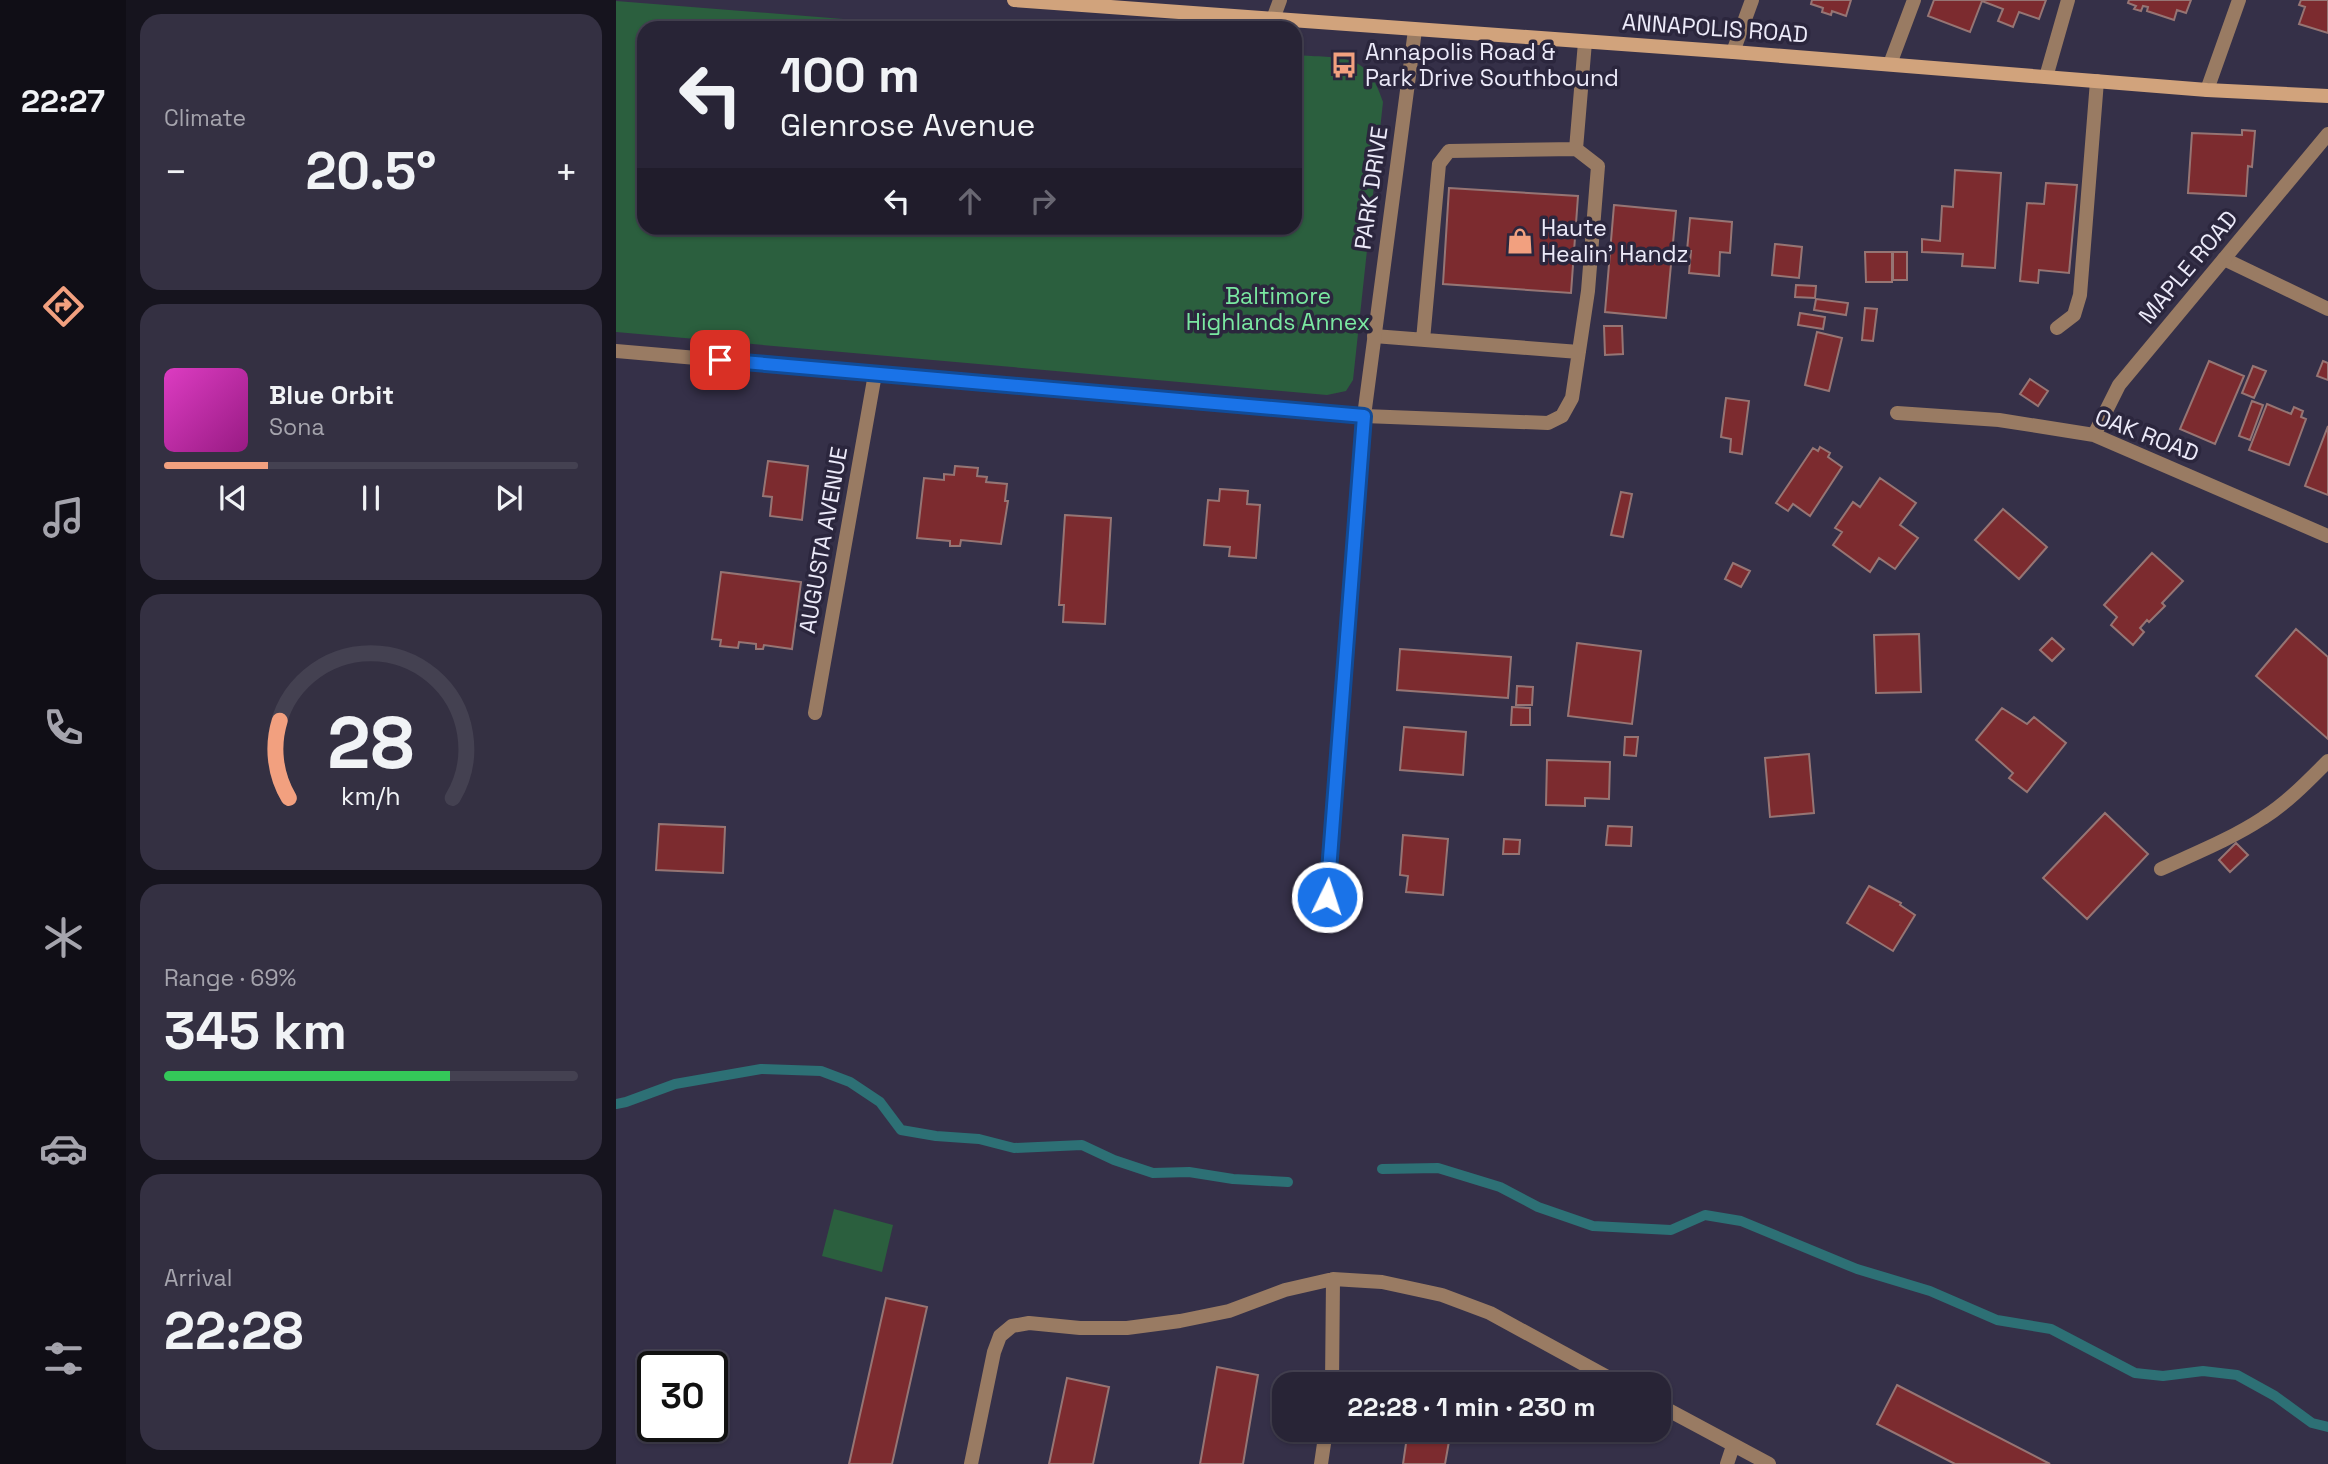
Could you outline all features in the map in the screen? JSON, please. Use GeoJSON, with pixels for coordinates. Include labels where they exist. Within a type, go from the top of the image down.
{"type":"FeatureCollection","features":[{"type":"Feature","properties":{"kind":"main road","name":"ANNAPOLIS ROAD"},"geometry":{"type":"LineString","coordinates":[[1014,0],[1299,21]]}},
{"type":"Feature","properties":{"kind":"main road","name":"ANNAPOLIS ROAD"},"geometry":{"type":"LineString","coordinates":[[1302,21],[2328,96]]}},
{"type":"Feature","properties":{"kind":"street"},"geometry":{"type":"LineString","coordinates":[[1273,19],[1280,0]]}},
{"type":"Feature","properties":{"kind":"street"},"geometry":{"type":"LineString","coordinates":[[1733,52],[1752,0]]}},
{"type":"Feature","properties":{"kind":"street"},"geometry":{"type":"LineString","coordinates":[[1890,64],[1913,0]]}},
{"type":"Feature","properties":{"kind":"street"},"geometry":{"type":"LineString","coordinates":[[2046,77],[2068,0]]}},
{"type":"Feature","properties":{"kind":"street"},"geometry":{"type":"LineString","coordinates":[[2207,89],[2239,0]]}},
{"type":"Feature","properties":{"kind":"street","name":"PARK DRIVE"},"geometry":{"type":"LineString","coordinates":[[1327,897],[1364,416],[1415,30]]}},
{"type":"Feature","properties":{"kind":"street"},"geometry":{"type":"LineString","coordinates":[[1576,149],[1585,41]]}},
{"type":"Feature","properties":{"kind":"street"},"geometry":{"type":"LineString","coordinates":[[2057,328],[2074,316],[2080,295],[2097,81]]}},
{"type":"Feature","properties":{"kind":"street","name":"MAPLE ROAD"},"geometry":{"type":"LineString","coordinates":[[2094,435],[2119,385],[2328,134]]}},
{"type":"Feature","properties":{"kind":"street"},"geometry":{"type":"LineString","coordinates":[[616,351],[1364,416],[1548,423],[1562,416],[1572,398],[1588,291],[1598,166],[1576,149],[1450,151],[1439,164],[1423,340]]}},
{"type":"Feature","properties":{"kind":"street"},"geometry":{"type":"LineString","coordinates":[[2224,259],[2328,309]]}},
{"type":"Feature","properties":{"kind":"street"},"geometry":{"type":"LineString","coordinates":[[1374,336],[1579,352]]}},
{"type":"Feature","properties":{"kind":"street","name":"AUGUSTA AVENUE"},"geometry":{"type":"LineString","coordinates":[[815,713],[875,374]]}},
{"type":"Feature","properties":{"kind":"street","name":"OAK ROAD"},"geometry":{"type":"LineString","coordinates":[[1897,413],[1999,421],[2094,435],[2328,536]]}},
{"type":"Feature","properties":{"kind":"street"},"geometry":{"type":"LineString","coordinates":[[2161,869],[2229,838],[2264,818],[2308,782],[2328,761]]}},
{"type":"Feature","properties":{"kind":"street"},"geometry":{"type":"LineString","coordinates":[[1332,1372],[1333,1279]]}},
{"type":"Feature","properties":{"kind":"street"},"geometry":{"type":"LineString","coordinates":[[971,1464],[994,1352],[1000,1336],[1012,1326],[1029,1323],[1080,1328],[1127,1328],[1229,1311],[1285,1290],[1333,1279],[1382,1282],[1442,1295],[1490,1313],[1598,1372]]}},
{"type":"Feature","properties":{"kind":"street"},"geometry":{"type":"LineString","coordinates":[[1671,1412],[1769,1464]]}},
{"type":"Feature","properties":{"kind":"street"},"geometry":{"type":"LineString","coordinates":[[1321,1464],[1324,1442]]}},
{"type":"Feature","properties":{"kind":"street"},"geometry":{"type":"LineString","coordinates":[[1727,1464],[1733,1446]]}},
{"type":"Feature","properties":{"kind":"green space","name":"Baltimore Highlands Annex"},"geometry":{"type":"Polygon","coordinates":[[[616,1],[868,21],[637,21],[637,235],[1302,235],[1302,55],[1339,58],[1360,65],[1377,85],[1383,102],[1353,380],[1346,391],[1327,395],[616,332],[616,1]]]}},
{"type":"Feature","properties":{"kind":"green space"},"geometry":{"type":"Polygon","coordinates":[[[834,1209],[893,1225],[882,1272],[822,1256],[834,1209]]]}},
{"type":"Feature","properties":{"kind":"building"},"geometry":{"type":"Polygon","coordinates":[[[1812,0],[1851,0],[1846,16],[1832,11],[1831,15],[1822,12],[1823,8],[1811,4],[1812,0]]]}},
{"type":"Feature","properties":{"kind":"building"},"geometry":{"type":"Polygon","coordinates":[[[1934,0],[2046,0],[2039,19],[2019,12],[2013,27],[1998,21],[2003,9],[1982,1],[1970,32],[1928,16],[1934,0]]]}},
{"type":"Feature","properties":{"kind":"building"},"geometry":{"type":"Polygon","coordinates":[[[2129,0],[2191,0],[2186,13],[2177,10],[2174,20],[2147,11],[2148,7],[2143,6],[2141,11],[2134,9],[2136,6],[2128,3],[2129,0]]]}},
{"type":"Feature","properties":{"kind":"building"},"geometry":{"type":"Polygon","coordinates":[[[2301,0],[2328,0],[2328,33],[2299,24],[2305,7],[2299,5],[2301,0]]]}},
{"type":"Feature","properties":{"kind":"building"},"geometry":{"type":"Polygon","coordinates":[[[2242,130],[2255,131],[2252,167],[2248,166],[2246,196],[2188,193],[2192,133],[2242,135],[2242,130]]]}},
{"type":"Feature","properties":{"kind":"building"},"geometry":{"type":"Polygon","coordinates":[[[1955,170],[2001,173],[1995,268],[1962,266],[1963,254],[1922,252],[1922,239],[1940,241],[1942,206],[1953,207],[1955,170]]]}},
{"type":"Feature","properties":{"kind":"building"},"geometry":{"type":"Polygon","coordinates":[[[2046,183],[2077,185],[2069,273],[2039,270],[2038,283],[2020,281],[2027,203],[2044,204],[2046,183]]]}},
{"type":"Feature","properties":{"kind":"building"},"geometry":{"type":"Polygon","coordinates":[[[1449,188],[1578,196],[1571,293],[1443,284],[1449,188]]]}},
{"type":"Feature","properties":{"kind":"building"},"geometry":{"type":"Polygon","coordinates":[[[1614,205],[1676,211],[1666,318],[1605,312],[1614,205]]]}},
{"type":"Feature","properties":{"kind":"building"},"geometry":{"type":"Polygon","coordinates":[[[1690,218],[1732,222],[1730,253],[1720,252],[1719,276],[1689,273],[1691,251],[1687,251],[1690,218]]]}},
{"type":"Feature","properties":{"kind":"building"},"geometry":{"type":"Polygon","coordinates":[[[1775,244],[1802,247],[1799,278],[1772,275],[1775,244]]]}},
{"type":"Feature","properties":{"kind":"building"},"geometry":{"type":"Polygon","coordinates":[[[1865,252],[1892,252],[1892,282],[1866,282],[1865,252]]]}},
{"type":"Feature","properties":{"kind":"building"},"geometry":{"type":"Polygon","coordinates":[[[1893,252],[1907,252],[1907,280],[1893,280],[1893,252]]]}},
{"type":"Feature","properties":{"kind":"building"},"geometry":{"type":"Polygon","coordinates":[[[1796,285],[1816,286],[1815,298],[1795,297],[1796,285]]]}},
{"type":"Feature","properties":{"kind":"building"},"geometry":{"type":"Polygon","coordinates":[[[1816,299],[1848,303],[1846,315],[1814,310],[1816,299]]]}},
{"type":"Feature","properties":{"kind":"building"},"geometry":{"type":"Polygon","coordinates":[[[1865,308],[1877,309],[1873,341],[1862,340],[1865,308]]]}},
{"type":"Feature","properties":{"kind":"building"},"geometry":{"type":"Polygon","coordinates":[[[1800,313],[1825,317],[1823,329],[1798,325],[1800,313]]]}},
{"type":"Feature","properties":{"kind":"building"},"geometry":{"type":"Polygon","coordinates":[[[1604,326],[1622,326],[1623,354],[1605,355],[1604,326]]]}},
{"type":"Feature","properties":{"kind":"building"},"geometry":{"type":"Polygon","coordinates":[[[1817,332],[1842,338],[1829,391],[1805,385],[1817,332]]]}},
{"type":"Feature","properties":{"kind":"building"},"geometry":{"type":"Polygon","coordinates":[[[2209,361],[2244,376],[2215,444],[2180,429],[2209,361]]]}},
{"type":"Feature","properties":{"kind":"building"},"geometry":{"type":"Polygon","coordinates":[[[2323,361],[2328,363],[2328,380],[2317,376],[2323,361]]]}},
{"type":"Feature","properties":{"kind":"building"},"geometry":{"type":"Polygon","coordinates":[[[2253,366],[2266,371],[2254,398],[2242,393],[2253,366]]]}},
{"type":"Feature","properties":{"kind":"building"},"geometry":{"type":"Polygon","coordinates":[[[2030,379],[2048,391],[2038,406],[2020,394],[2030,379]]]}},
{"type":"Feature","properties":{"kind":"building"},"geometry":{"type":"Polygon","coordinates":[[[1726,398],[1749,401],[1742,454],[1730,452],[1731,439],[1721,437],[1726,398]]]}},
{"type":"Feature","properties":{"kind":"building"},"geometry":{"type":"Polygon","coordinates":[[[2252,401],[2263,405],[2250,440],[2239,436],[2252,401]]]}},
{"type":"Feature","properties":{"kind":"building"},"geometry":{"type":"Polygon","coordinates":[[[2267,404],[2291,414],[2294,407],[2303,411],[2301,417],[2306,419],[2289,465],[2249,450],[2267,404]]]}},
{"type":"Feature","properties":{"kind":"building"},"geometry":{"type":"Polygon","coordinates":[[[2328,426],[2328,495],[2305,486],[2328,426]]]}},
{"type":"Feature","properties":{"kind":"building"},"geometry":{"type":"Polygon","coordinates":[[[1820,447],[1830,453],[1828,457],[1842,467],[1810,516],[1793,504],[1788,511],[1776,503],[1813,448],[1818,451],[1820,447]]]}},
{"type":"Feature","properties":{"kind":"building"},"geometry":{"type":"Polygon","coordinates":[[[768,461],[808,466],[802,520],[770,516],[772,497],[763,496],[768,461]]]}},
{"type":"Feature","properties":{"kind":"building"},"geometry":{"type":"Polygon","coordinates":[[[955,466],[978,468],[977,476],[987,477],[986,482],[1007,484],[1005,501],[1008,501],[1001,544],[961,540],[960,546],[950,546],[950,541],[917,538],[924,478],[944,480],[944,474],[954,475],[955,466]]]}},
{"type":"Feature","properties":{"kind":"building"},"geometry":{"type":"Polygon","coordinates":[[[1880,478],[1916,503],[1900,525],[1918,538],[1895,569],[1879,558],[1870,572],[1833,545],[1842,532],[1835,528],[1853,502],[1860,507],[1880,478]]]}},
{"type":"Feature","properties":{"kind":"building"},"geometry":{"type":"Polygon","coordinates":[[[1220,489],[1248,491],[1247,504],[1260,505],[1256,558],[1229,556],[1230,547],[1204,545],[1208,500],[1219,501],[1220,489]]]}},
{"type":"Feature","properties":{"kind":"building"},"geometry":{"type":"Polygon","coordinates":[[[1621,492],[1632,494],[1623,537],[1611,535],[1621,492]]]}},
{"type":"Feature","properties":{"kind":"building"},"geometry":{"type":"Polygon","coordinates":[[[2003,509],[2047,547],[2019,579],[1975,540],[2003,509]]]}},
{"type":"Feature","properties":{"kind":"building"},"geometry":{"type":"Polygon","coordinates":[[[1065,515],[1111,518],[1105,624],[1063,622],[1064,605],[1059,605],[1065,515]]]}},
{"type":"Feature","properties":{"kind":"building"},"geometry":{"type":"Polygon","coordinates":[[[2152,553],[2183,581],[2162,603],[2165,606],[2140,628],[2144,632],[2133,645],[2111,625],[2117,617],[2104,605],[2152,553]]]}},
{"type":"Feature","properties":{"kind":"building"},"geometry":{"type":"Polygon","coordinates":[[[1733,563],[1750,571],[1741,587],[1725,579],[1733,563]]]}},
{"type":"Feature","properties":{"kind":"building"},"geometry":{"type":"Polygon","coordinates":[[[721,572],[801,582],[792,649],[764,645],[763,649],[756,649],[756,644],[739,642],[738,648],[720,646],[721,640],[712,639],[721,572]]]}},
{"type":"Feature","properties":{"kind":"building"},"geometry":{"type":"Polygon","coordinates":[[[2296,629],[2328,657],[2328,739],[2256,676],[2296,629]]]}},
{"type":"Feature","properties":{"kind":"building"},"geometry":{"type":"Polygon","coordinates":[[[1919,634],[1921,692],[1876,693],[1874,635],[1919,634]]]}},
{"type":"Feature","properties":{"kind":"building"},"geometry":{"type":"Polygon","coordinates":[[[2052,638],[2064,649],[2052,661],[2040,650],[2052,638]]]}},
{"type":"Feature","properties":{"kind":"building"},"geometry":{"type":"Polygon","coordinates":[[[1577,643],[1641,651],[1632,724],[1568,716],[1577,643]]]}},
{"type":"Feature","properties":{"kind":"building"},"geometry":{"type":"Polygon","coordinates":[[[1400,649],[1511,657],[1508,698],[1397,690],[1400,649]]]}},
{"type":"Feature","properties":{"kind":"building"},"geometry":{"type":"Polygon","coordinates":[[[1517,686],[1533,687],[1532,705],[1516,705],[1517,686]]]}},
{"type":"Feature","properties":{"kind":"building"},"geometry":{"type":"Polygon","coordinates":[[[1512,707],[1530,708],[1530,725],[1511,725],[1512,707]]]}},
{"type":"Feature","properties":{"kind":"building"},"geometry":{"type":"Polygon","coordinates":[[[2002,708],[2027,724],[2034,717],[2066,743],[2027,792],[2009,778],[2013,773],[1976,740],[2002,708]]]}},
{"type":"Feature","properties":{"kind":"building"},"geometry":{"type":"Polygon","coordinates":[[[1404,727],[1466,732],[1463,775],[1400,770],[1404,727]]]}},
{"type":"Feature","properties":{"kind":"building"},"geometry":{"type":"Polygon","coordinates":[[[1625,737],[1638,737],[1636,756],[1624,755],[1625,737]]]}},
{"type":"Feature","properties":{"kind":"building"},"geometry":{"type":"Polygon","coordinates":[[[1809,754],[1814,813],[1770,817],[1765,758],[1809,754]]]}},
{"type":"Feature","properties":{"kind":"building"},"geometry":{"type":"Polygon","coordinates":[[[1547,760],[1610,762],[1609,799],[1585,798],[1585,806],[1546,805],[1547,760]]]}},
{"type":"Feature","properties":{"kind":"building"},"geometry":{"type":"Polygon","coordinates":[[[2105,813],[2148,854],[2087,919],[2043,878],[2105,813]]]}},
{"type":"Feature","properties":{"kind":"building"},"geometry":{"type":"Polygon","coordinates":[[[659,824],[725,827],[723,873],[656,870],[659,824]]]}},
{"type":"Feature","properties":{"kind":"building"},"geometry":{"type":"Polygon","coordinates":[[[1608,826],[1632,827],[1631,846],[1606,845],[1608,826]]]}},
{"type":"Feature","properties":{"kind":"building"},"geometry":{"type":"Polygon","coordinates":[[[1403,835],[1448,839],[1443,895],[1406,892],[1408,876],[1400,875],[1403,835]]]}},
{"type":"Feature","properties":{"kind":"building"},"geometry":{"type":"Polygon","coordinates":[[[1504,839],[1520,840],[1519,854],[1503,854],[1504,839]]]}},
{"type":"Feature","properties":{"kind":"building"},"geometry":{"type":"Polygon","coordinates":[[[2236,843],[2248,855],[2230,872],[2219,860],[2236,843]]]}},
{"type":"Feature","properties":{"kind":"building"},"geometry":{"type":"Polygon","coordinates":[[[1869,886],[1901,903],[1900,905],[1915,915],[1893,951],[1847,923],[1869,886]]]}},
{"type":"Feature","properties":{"kind":"building"},"geometry":{"type":"Polygon","coordinates":[[[886,1298],[927,1307],[892,1464],[849,1464],[886,1298]]]}},
{"type":"Feature","properties":{"kind":"building"},"geometry":{"type":"Polygon","coordinates":[[[1217,1367],[1258,1375],[1243,1464],[1200,1464],[1217,1367]]]}},
{"type":"Feature","properties":{"kind":"building"},"geometry":{"type":"Polygon","coordinates":[[[1067,1378],[1109,1387],[1093,1464],[1049,1464],[1067,1378]]]}},
{"type":"Feature","properties":{"kind":"building"},"geometry":{"type":"Polygon","coordinates":[[[1897,1385],[2050,1464],[1955,1464],[1877,1424],[1897,1385]]]}},
{"type":"Feature","properties":{"kind":"building"},"geometry":{"type":"Polygon","coordinates":[[[1406,1442],[1449,1442],[1445,1464],[1403,1464],[1406,1442]]]}},
{"type":"Feature","properties":{"kind":"waterway"},"geometry":{"type":"LineString","coordinates":[[616,1104],[675,1084],[761,1069],[821,1071],[850,1082],[880,1102],[901,1130],[979,1139],[1014,1148],[1082,1145],[1114,1160],[1153,1173],[1189,1172],[1233,1179],[1288,1182]]}},
{"type":"Feature","properties":{"kind":"waterway"},"geometry":{"type":"LineString","coordinates":[[1382,1169],[1438,1168],[1500,1187],[1538,1207],[1593,1226],[1671,1230],[1705,1215],[1741,1221],[1857,1269],[1930,1291],[1997,1320],[2051,1329],[2135,1373],[2163,1376],[2203,1371],[2237,1375],[2275,1396],[2312,1423],[2328,1427]]}},
{"type":"Feature","properties":{"kind":"place","name":"Annapolis Road & Park Drive Southbound"},"geometry":{"type":"Point","coordinates":[1344,65]}},
{"type":"Feature","properties":{"kind":"place","name":"Haute Healin' Handz"},"geometry":{"type":"Point","coordinates":[1520,241]}},
{"type":"Feature","properties":{"kind":"route"},"geometry":{"type":"LineString","coordinates":[[720,360],[1364,416],[1327,897]]}}]}
